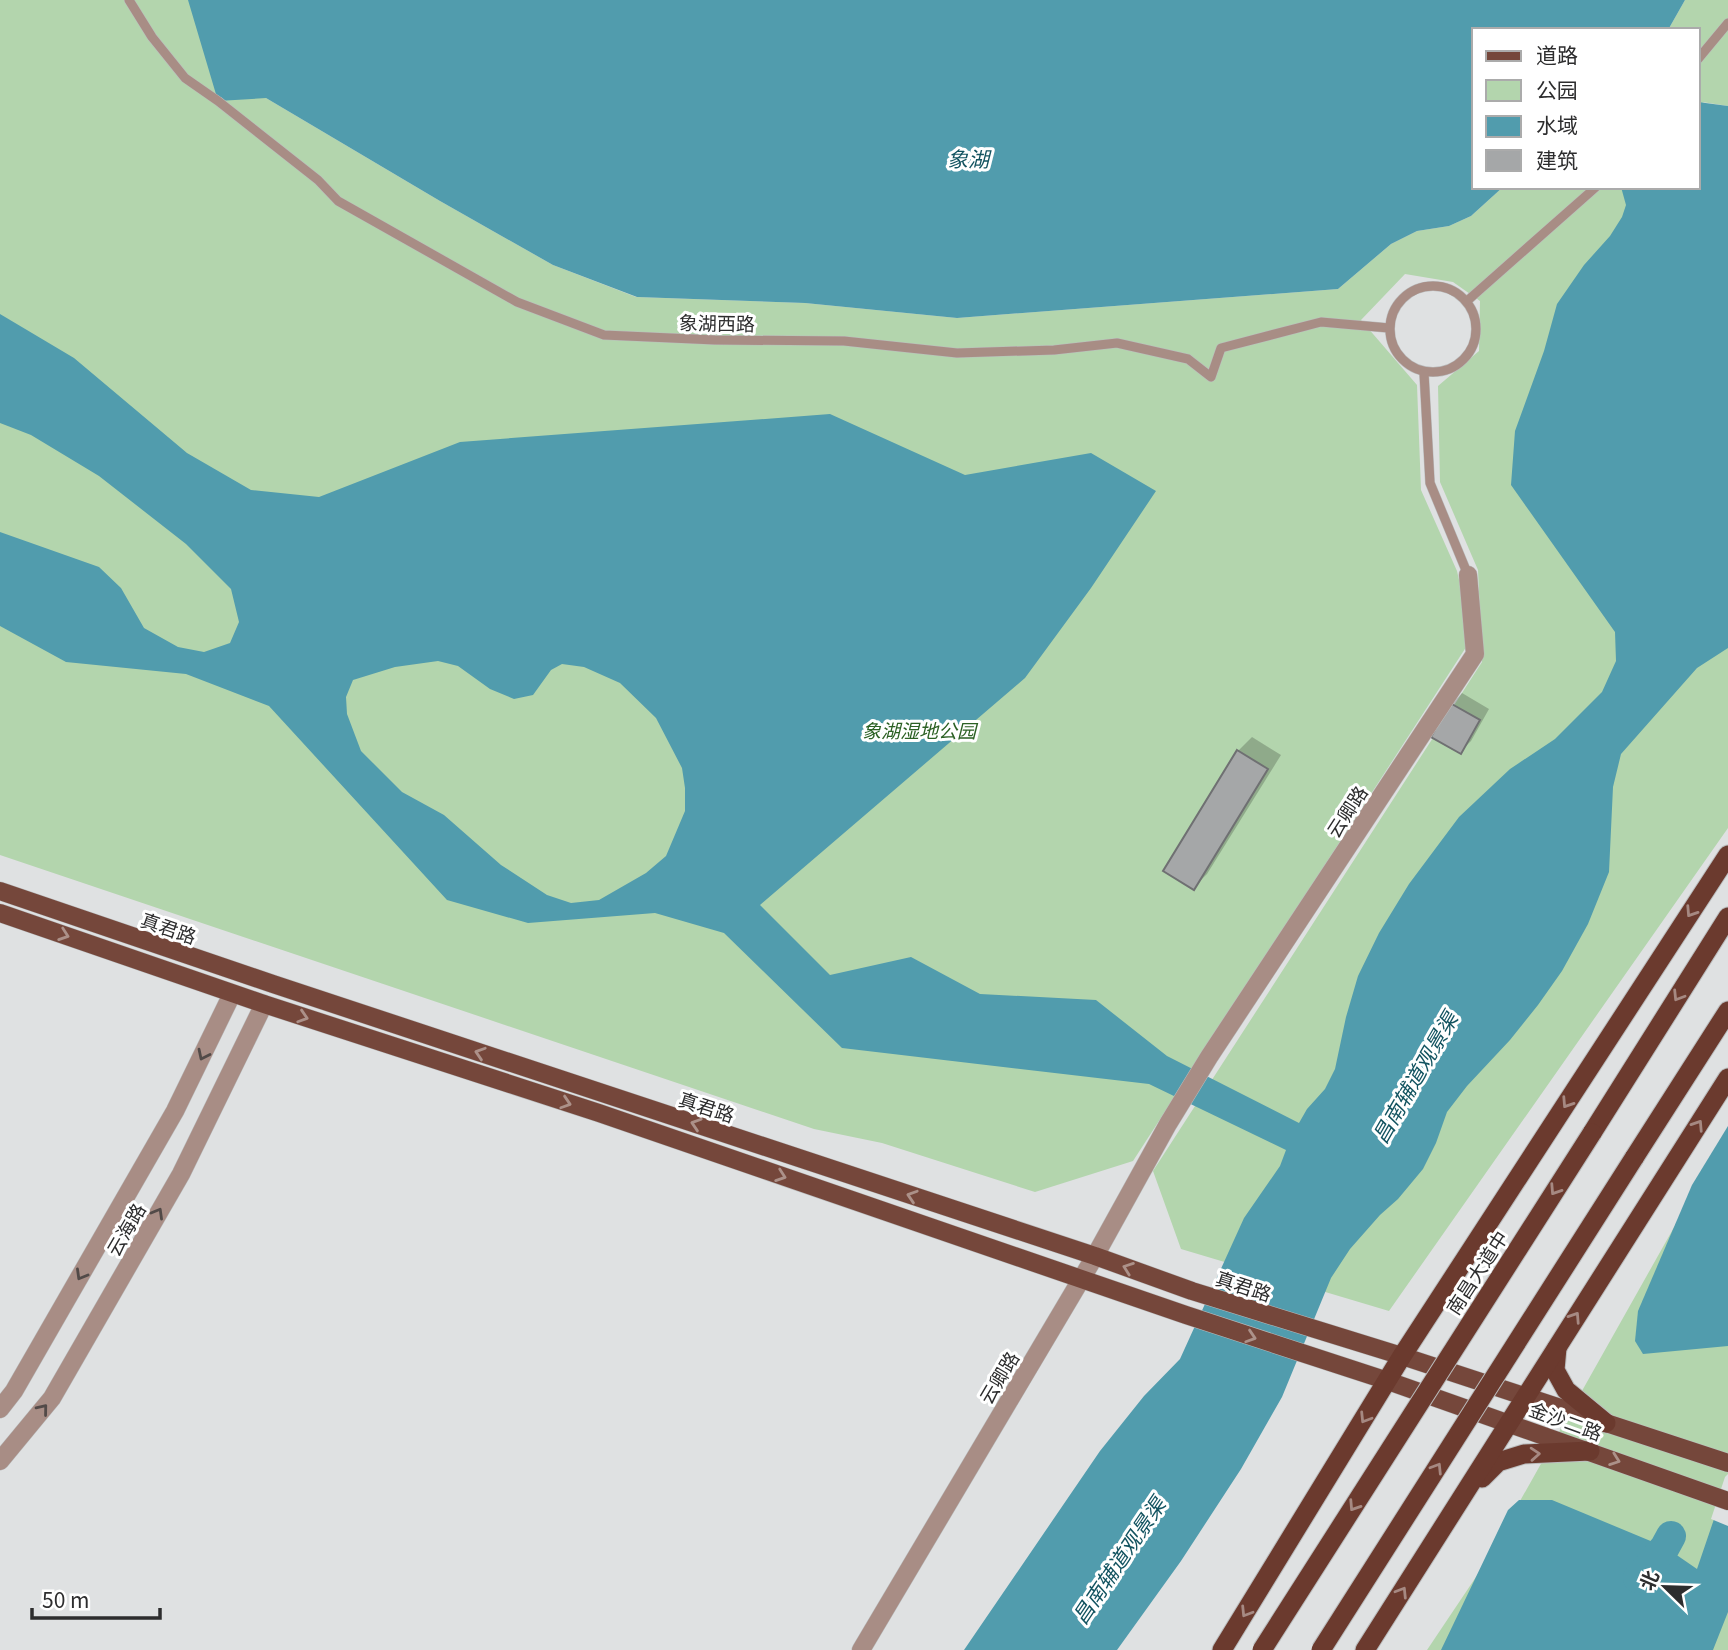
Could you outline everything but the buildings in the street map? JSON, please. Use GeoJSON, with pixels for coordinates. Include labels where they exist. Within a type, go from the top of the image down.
{"type":"FeatureCollection","features":[{"type":"Feature","properties":{"kind":"highway"},"geometry":{"type":"LineString","coordinates":[[1222,1650],[1402,1356],[1728,855]]}},
{"type":"Feature","properties":{"kind":"highway","name":"南昌大道中"},"geometry":{"type":"LineString","coordinates":[[1262,1650],[1728,917]]}},
{"type":"Feature","properties":{"kind":"highway"},"geometry":{"type":"LineString","coordinates":[[1321,1650],[1728,1012]]}},
{"type":"Feature","properties":{"kind":"highway"},"geometry":{"type":"LineString","coordinates":[[1365,1650],[1728,1078]]}},
{"type":"Feature","properties":{"kind":"highway"},"geometry":{"type":"LineString","coordinates":[[1558,1343],[1555,1370],[1566,1390],[1606,1423]]}},
{"type":"Feature","properties":{"kind":"highway"},"geometry":{"type":"LineString","coordinates":[[1459,1501],[1499,1462],[1524,1454],[1590,1451]]}},
{"type":"Feature","properties":{"kind":"main road","name":"真君路"},"geometry":{"type":"LineString","coordinates":[[0,891],[1096,1256],[1192,1291],[1402,1356]]}},
{"type":"Feature","properties":{"kind":"main road"},"geometry":{"type":"LineString","coordinates":[[0,913],[232,994],[599,1113],[1186,1315],[1388,1381]]}},
{"type":"Feature","properties":{"kind":"main road","name":"金沙二路"},"geometry":{"type":"LineString","coordinates":[[1402,1356],[1728,1463]]}},
{"type":"Feature","properties":{"kind":"main road","name":"金沙二路"},"geometry":{"type":"LineString","coordinates":[[1388,1381],[1728,1501]]}},
{"type":"Feature","properties":{"kind":"street","name":"云卿路"},"geometry":{"type":"LineString","coordinates":[[861,1650],[1096,1256],[1168,1124],[1209,1057],[1475,654],[1468,575]]}},
{"type":"Feature","properties":{"kind":"street","name":"云海路"},"geometry":{"type":"LineString","coordinates":[[0,1409],[14,1391],[175,1111],[232,994]]}},
{"type":"Feature","properties":{"kind":"street","name":"云海路"},"geometry":{"type":"LineString","coordinates":[[0,1461],[52,1398],[181,1174],[264,1004]]}},
{"type":"Feature","properties":{"kind":"lane","name":"象湖西路"},"geometry":{"type":"LineString","coordinates":[[129,0],[152,37],[185,78],[219,101],[318,180],[338,201],[517,302],[604,335],[715,340],[844,341],[957,354],[1117,344],[1188,359],[1212,377],[1221,348],[1321,323],[1388,328]]}},
{"type":"Feature","properties":{"kind":"lane"},"geometry":{"type":"LineString","coordinates":[[1700,57],[1728,23]]}},
{"type":"Feature","properties":{"kind":"lane"},"geometry":{"type":"LineString","coordinates":[[1467,301],[1594,189]]}},
{"type":"Feature","properties":{"kind":"lane"},"geometry":{"type":"LineString","coordinates":[[1429,285],[1450,288],[1467,301],[1476,320],[1475,342],[1464,360],[1446,372],[1424,373],[1406,364],[1393,348],[1388,328],[1394,307],[1409,292],[1429,285]]}},
{"type":"Feature","properties":{"kind":"lane"},"geometry":{"type":"LineString","coordinates":[[1424,373],[1430,483],[1468,575]]}},
{"type":"Feature","properties":{"kind":"green space","name":"象湖湿地公园"},"geometry":{"type":"Polygon","coordinates":[[[0,0],[212,0],[266,98],[553,265],[636,297],[805,303],[957,318],[1338,289],[1391,244],[1417,231],[1449,226],[1471,216],[1501,189],[1700,189],[1700,28],[1669,28],[1685,0],[1728,0],[1728,106],[1702,102],[1728,115],[1728,828],[1389,1311],[1181,1249],[1153,1171],[1482,662],[1478,570],[1440,482],[1438,386],[1479,351],[1480,301],[1453,282],[1405,274],[1361,320],[1417,385],[1421,490],[1457,571],[1472,638],[1133,1161],[1035,1192],[882,1143],[814,1129],[0,855],[0,0]]]}},
{"type":"Feature","properties":{"kind":"green space"},"geometry":{"type":"Polygon","coordinates":[[[1728,1138],[1728,1650],[1427,1650],[1484,1565],[1695,1190],[1728,1138]]]}},
{"type":"Feature","properties":{"kind":"water","name":"象湖"},"geometry":{"type":"Polygon","coordinates":[[[188,0],[1685,0],[1669,28],[1472,28],[1472,189],[1501,189],[1471,216],[1449,226],[1417,231],[1391,244],[1338,289],[957,318],[805,303],[637,297],[553,265],[266,98],[218,101],[188,0]]]}},
{"type":"Feature","properties":{"kind":"water","name":"昌南辅道观景渠"},"geometry":{"type":"Polygon","coordinates":[[[1700,102],[1728,106],[1728,648],[1697,668],[1621,754],[1613,787],[1609,872],[1588,924],[1562,971],[1510,1040],[1447,1112],[1423,1169],[1350,1249],[1331,1278],[1282,1397],[1241,1469],[1181,1561],[1117,1650],[964,1650],[1100,1451],[1144,1396],[1180,1359],[1244,1218],[1280,1166],[1286,1150],[1149,1084],[842,1048],[724,933],[655,913],[528,923],[447,900],[269,706],[186,674],[66,662],[0,626],[0,532],[99,567],[121,588],[144,628],[178,647],[204,652],[230,643],[239,622],[231,589],[186,544],[99,476],[31,435],[0,423],[0,314],[74,358],[187,453],[251,490],[319,497],[460,442],[830,414],[965,475],[1091,453],[1156,491],[1091,588],[1025,678],[760,905],[830,975],[911,957],[980,994],[1096,1000],[1167,1056],[1299,1123],[1307,1109],[1325,1089],[1335,1069],[1358,976],[1379,933],[1409,884],[1459,817],[1510,769],[1555,739],[1602,692],[1616,661],[1615,632],[1511,485],[1515,431],[1544,351],[1557,304],[1584,265],[1610,236],[1626,205],[1622,189],[1700,189],[1700,102]],[[438,661],[395,667],[353,680],[346,697],[347,714],[361,751],[402,792],[444,815],[501,865],[547,895],[571,903],[599,900],[646,873],[666,856],[685,811],[682,768],[656,718],[620,683],[584,667],[562,664],[551,670],[533,695],[514,699],[490,689],[458,666],[438,661]]]}},
{"type":"Feature","properties":{"kind":"water"},"geometry":{"type":"Polygon","coordinates":[[[1728,1126],[1728,1346],[1643,1354],[1635,1341],[1638,1311],[1692,1185],[1728,1126]]]}},
{"type":"Feature","properties":{"kind":"water"},"geometry":{"type":"Polygon","coordinates":[[[1728,1478],[1728,1612],[1713,1650],[1441,1650],[1508,1510],[1519,1500],[1552,1500],[1665,1547],[1697,1569],[1728,1478]]]}},
{"type":"Feature","properties":{"kind":"pier"},"geometry":{"type":"Polygon","coordinates":[[[1728,1474],[1728,1526],[1711,1519],[1728,1474]]]}},
{"type":"Feature","properties":{"kind":"waterway"},"geometry":{"type":"LineString","coordinates":[[1638,1578],[1671,1536]]}}]}
